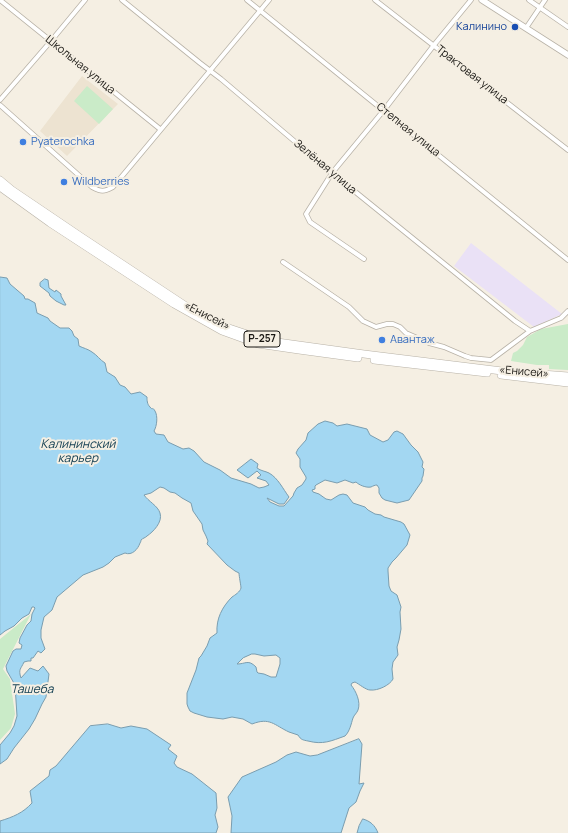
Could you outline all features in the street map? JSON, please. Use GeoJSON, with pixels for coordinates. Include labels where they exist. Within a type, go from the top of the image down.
{"type":"FeatureCollection","features":[{"type":"Feature","properties":{"kind":"highway","name":"«Енисей»"},"geometry":{"type":"LineString","coordinates":[[0,180],[12,190],[74,232],[189,308],[229,328],[252,336],[276,342],[364,354],[502,371],[568,376]]}},
{"type":"Feature","properties":{"kind":"highway","name":"«Енисей»"},"geometry":{"type":"LineString","coordinates":[[0,187],[50,223],[174,304],[222,331],[258,344],[568,383]]}},
{"type":"Feature","properties":{"kind":"main road"},"geometry":{"type":"LineString","coordinates":[[482,0],[568,55]]}},
{"type":"Feature","properties":{"kind":"street","name":"Школьная улица"},"geometry":{"type":"LineString","coordinates":[[0,0],[160,129]]}},
{"type":"Feature","properties":{"kind":"street"},"geometry":{"type":"LineString","coordinates":[[0,100],[84,0]]}},
{"type":"Feature","properties":{"kind":"street","name":"Зелёная улица"},"geometry":{"type":"LineString","coordinates":[[122,0],[221,78],[332,173],[515,321],[530,331]]}},
{"type":"Feature","properties":{"kind":"street","name":"Степная улица"},"geometry":{"type":"LineString","coordinates":[[247,0],[568,260]]}},
{"type":"Feature","properties":{"kind":"street"},"geometry":{"type":"LineString","coordinates":[[0,105],[92,187],[99,191],[107,191],[113,187],[269,0]]}},
{"type":"Feature","properties":{"kind":"street","name":"Трактовая улица"},"geometry":{"type":"LineString","coordinates":[[375,0],[568,150]]}},
{"type":"Feature","properties":{"kind":"street"},"geometry":{"type":"LineString","coordinates":[[364,259],[310,222],[306,214],[332,173],[471,0]]}},
{"type":"Feature","properties":{"kind":"street"},"geometry":{"type":"LineString","coordinates":[[530,0],[568,27]]}},
{"type":"Feature","properties":{"kind":"street"},"geometry":{"type":"LineString","coordinates":[[526,28],[545,0]]}},
{"type":"Feature","properties":{"kind":"street"},"geometry":{"type":"LineString","coordinates":[[283,262],[349,307],[363,321],[376,327],[393,324],[400,327],[406,333],[471,358],[492,360],[530,331],[562,318],[568,311]]}},
{"type":"Feature","properties":{"kind":"shaded area"},"geometry":{"type":"Polygon","coordinates":[[[82,76],[118,104],[67,156],[40,131],[82,76]]]}},
{"type":"Feature","properties":{"kind":"shaded area"},"geometry":{"type":"Polygon","coordinates":[[[471,243],[562,314],[534,327],[454,266],[471,243]]]}},
{"type":"Feature","properties":{"kind":"green space"},"geometry":{"type":"Polygon","coordinates":[[[87,86],[113,109],[99,124],[74,101],[87,86]]]}},
{"type":"Feature","properties":{"kind":"green space"},"geometry":{"type":"Polygon","coordinates":[[[568,324],[568,370],[549,369],[549,365],[537,365],[511,361],[513,353],[523,345],[527,337],[541,329],[568,324]]]}},
{"type":"Feature","properties":{"kind":"green space"},"geometry":{"type":"Polygon","coordinates":[[[31,614],[3,669],[10,679],[15,714],[11,728],[0,740],[0,639],[31,614]]]}},
{"type":"Feature","properties":{"kind":"water","name":"Калининский карьер"},"geometry":{"type":"Polygon","coordinates":[[[0,277],[7,278],[10,284],[24,296],[25,299],[35,303],[37,313],[48,318],[60,328],[69,328],[78,339],[79,346],[90,351],[102,360],[105,363],[107,372],[115,377],[120,385],[125,387],[131,394],[140,392],[147,397],[148,405],[154,410],[157,416],[154,431],[156,434],[164,435],[168,442],[183,449],[189,448],[194,451],[204,462],[220,470],[231,478],[259,488],[269,485],[266,481],[257,478],[261,475],[257,471],[248,478],[237,470],[251,459],[258,464],[257,468],[269,473],[275,478],[289,497],[284,504],[279,504],[267,498],[270,502],[279,506],[284,506],[293,496],[297,488],[302,485],[306,479],[300,467],[300,459],[296,453],[306,440],[308,433],[318,424],[325,421],[333,423],[337,426],[347,424],[367,429],[370,435],[383,442],[388,440],[394,432],[397,431],[403,434],[418,452],[423,462],[422,467],[424,469],[422,481],[409,500],[397,503],[385,500],[379,493],[379,488],[377,485],[367,487],[356,482],[353,483],[345,480],[337,483],[325,480],[316,485],[315,489],[312,490],[326,499],[331,500],[339,495],[347,495],[353,503],[365,507],[375,514],[401,522],[404,524],[410,535],[407,545],[388,568],[389,586],[391,591],[397,595],[401,607],[401,629],[397,647],[398,655],[393,662],[393,679],[380,689],[373,690],[367,689],[355,682],[352,683],[351,685],[358,697],[359,707],[345,736],[327,742],[318,743],[302,740],[298,735],[268,722],[263,721],[252,724],[243,719],[232,717],[223,719],[207,717],[190,711],[187,704],[187,693],[199,658],[207,646],[210,638],[217,633],[219,618],[225,605],[240,591],[241,587],[239,573],[227,565],[207,544],[208,541],[202,524],[193,511],[191,503],[164,488],[160,487],[151,493],[144,495],[159,510],[161,516],[155,529],[141,540],[136,550],[130,554],[125,553],[115,557],[103,567],[83,575],[57,597],[52,610],[44,617],[41,638],[45,649],[41,653],[38,651],[33,658],[31,658],[31,661],[24,662],[20,669],[20,673],[21,678],[30,668],[38,671],[43,666],[49,674],[46,697],[29,729],[7,759],[0,764],[0,745],[10,733],[17,716],[15,685],[7,671],[6,666],[13,651],[16,649],[21,649],[22,645],[19,643],[20,638],[31,621],[35,608],[32,607],[29,614],[0,635],[0,277]],[[255,654],[243,658],[237,664],[247,662],[251,663],[256,667],[258,673],[276,677],[280,664],[280,658],[276,655],[264,656],[255,654]]]}},
{"type":"Feature","properties":{"kind":"water"},"geometry":{"type":"Polygon","coordinates":[[[45,279],[48,280],[49,288],[55,292],[56,290],[61,294],[66,305],[56,301],[40,286],[40,283],[45,279]]]}},
{"type":"Feature","properties":{"kind":"water"},"geometry":{"type":"Polygon","coordinates":[[[108,724],[121,728],[131,726],[147,729],[171,745],[168,749],[177,756],[174,763],[177,767],[192,774],[216,793],[217,808],[215,815],[218,827],[216,833],[0,833],[0,821],[18,814],[32,803],[30,791],[49,776],[50,770],[56,766],[90,726],[108,724]]]}},
{"type":"Feature","properties":{"kind":"water"},"geometry":{"type":"Polygon","coordinates":[[[359,739],[362,744],[359,784],[364,783],[356,802],[349,808],[341,833],[231,833],[232,816],[228,797],[242,777],[296,752],[310,756],[317,755],[359,739]]]}},
{"type":"Feature","properties":{"kind":"water"},"geometry":{"type":"Polygon","coordinates":[[[363,819],[372,824],[378,833],[357,833],[363,819]]]}},
{"type":"Feature","properties":{"kind":"place","name":"Калинино"},"geometry":{"type":"Point","coordinates":[515,27]}},
{"type":"Feature","properties":{"kind":"place","name":"Pyaterochka"},"geometry":{"type":"Point","coordinates":[23,142]}},
{"type":"Feature","properties":{"kind":"place","name":"Wildberries"},"geometry":{"type":"Point","coordinates":[64,182]}},
{"type":"Feature","properties":{"kind":"place","name":"Авантаж"},"geometry":{"type":"Point","coordinates":[382,340]}},
{"type":"Feature","properties":{"kind":"water label","name":"Ташеба"},"geometry":{"type":"Point","coordinates":[32,690]}}]}
